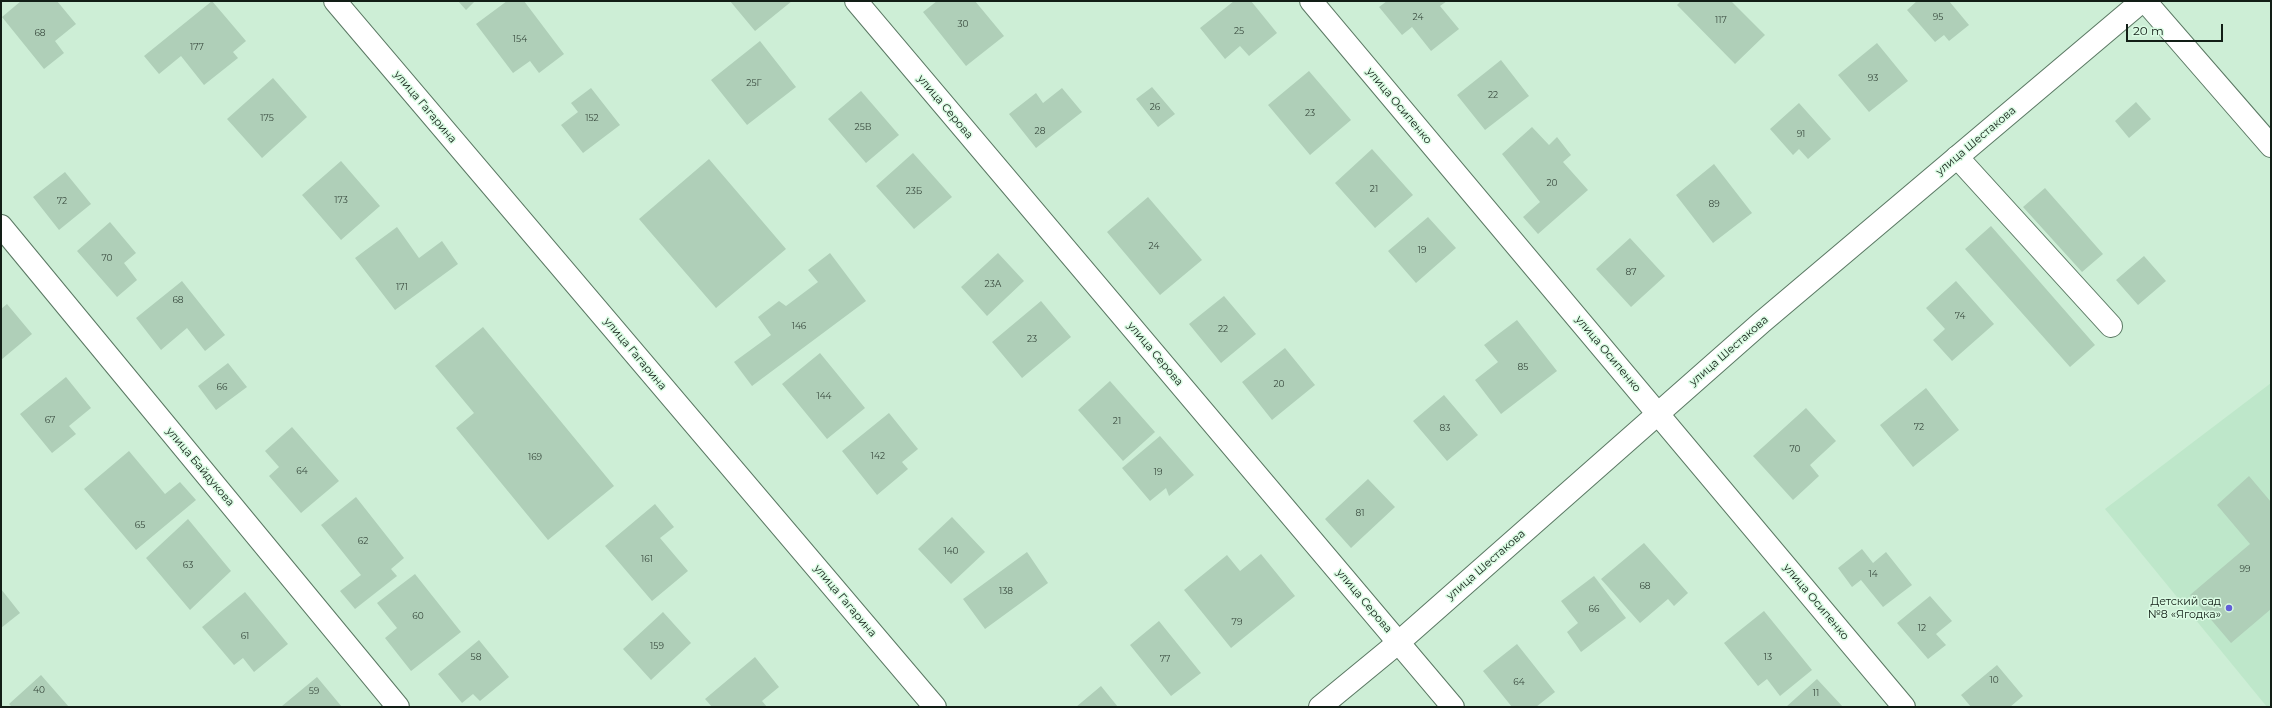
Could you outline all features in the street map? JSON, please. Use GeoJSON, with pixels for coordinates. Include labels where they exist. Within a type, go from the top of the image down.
{"type":"FeatureCollection","features":[{"type":"Feature","properties":{"kind":"street","name":"улица Гагарина"},"geometry":{"type":"LineString","coordinates":[[335,1],[935,707]]}},
{"type":"Feature","properties":{"kind":"street","name":"улица Серова"},"geometry":{"type":"LineString","coordinates":[[856,1],[1453,707]]}},
{"type":"Feature","properties":{"kind":"street","name":"улица Осипенко"},"geometry":{"type":"LineString","coordinates":[[1311,1],[1904,707]]}},
{"type":"Feature","properties":{"kind":"street","name":"улица Шестакова"},"geometry":{"type":"LineString","coordinates":[[1320,707],[1399,642],[1762,322],[2144,1]]}},
{"type":"Feature","properties":{"kind":"street"},"geometry":{"type":"LineString","coordinates":[[2144,1],[2271,146]]}},
{"type":"Feature","properties":{"kind":"street"},"geometry":{"type":"LineString","coordinates":[[1957,157],[2111,326]]}},
{"type":"Feature","properties":{"kind":"street","name":"улица Байдукова"},"geometry":{"type":"LineString","coordinates":[[1,226],[398,707]]}},
{"type":"Feature","properties":{"kind":"shaded area","name":"Детский сад №8 «Ягодка»"},"geometry":{"type":"Polygon","coordinates":[[[2271,383],[2271,707],[2267,707],[2105,509],[2271,383]]]}},
{"type":"Feature","properties":{"kind":"building"},"geometry":{"type":"Polygon","coordinates":[[[21,1],[57,1],[76,24],[55,41],[64,53],[44,69],[2,17],[21,1]]]}},
{"type":"Feature","properties":{"kind":"building"},"geometry":{"type":"Polygon","coordinates":[[[212,1],[246,41],[233,52],[238,58],[204,85],[181,56],[159,74],[144,56],[212,1]]]}},
{"type":"Feature","properties":{"kind":"building"},"geometry":{"type":"Polygon","coordinates":[[[458,1],[475,1],[466,10],[458,1]]]}},
{"type":"Feature","properties":{"kind":"building"},"geometry":{"type":"Polygon","coordinates":[[[507,1],[524,1],[564,54],[539,73],[530,61],[513,73],[476,24],[507,1]]]}},
{"type":"Feature","properties":{"kind":"building"},"geometry":{"type":"Polygon","coordinates":[[[730,1],[792,1],[755,31],[730,1]]]}},
{"type":"Feature","properties":{"kind":"building"},"geometry":{"type":"Polygon","coordinates":[[[937,1],[975,1],[1004,36],[966,66],[923,12],[937,1]]]}},
{"type":"Feature","properties":{"kind":"building"},"geometry":{"type":"Polygon","coordinates":[[[1234,1],[1251,1],[1277,33],[1249,56],[1240,46],[1225,59],[1200,28],[1234,1]]]}},
{"type":"Feature","properties":{"kind":"building"},"geometry":{"type":"Polygon","coordinates":[[[1387,1],[1447,1],[1440,6],[1459,29],[1431,51],[1412,27],[1402,35],[1379,7],[1387,1]]]}},
{"type":"Feature","properties":{"kind":"building"},"geometry":{"type":"Polygon","coordinates":[[[1681,1],[1731,1],[1765,35],[1735,64],[1677,5],[1681,1]]]}},
{"type":"Feature","properties":{"kind":"building"},"geometry":{"type":"Polygon","coordinates":[[[1917,1],[1949,1],[1969,25],[1949,41],[1944,35],[1935,42],[1907,10],[1917,1]]]}},
{"type":"Feature","properties":{"kind":"building"},"geometry":{"type":"Polygon","coordinates":[[[760,41],[796,87],[747,125],[711,80],[760,41]]]}},
{"type":"Feature","properties":{"kind":"building"},"geometry":{"type":"Polygon","coordinates":[[[1877,43],[1908,81],[1869,112],[1838,75],[1877,43]]]}},
{"type":"Feature","properties":{"kind":"building"},"geometry":{"type":"Polygon","coordinates":[[[1501,60],[1529,96],[1485,130],[1457,95],[1501,60]]]}},
{"type":"Feature","properties":{"kind":"building"},"geometry":{"type":"Polygon","coordinates":[[[1309,71],[1351,120],[1310,155],[1268,105],[1309,71]]]}},
{"type":"Feature","properties":{"kind":"building"},"geometry":{"type":"Polygon","coordinates":[[[273,78],[307,117],[262,158],[227,119],[273,78]]]}},
{"type":"Feature","properties":{"kind":"building"},"geometry":{"type":"Polygon","coordinates":[[[1152,87],[1175,114],[1158,127],[1136,99],[1152,87]]]}},
{"type":"Feature","properties":{"kind":"building"},"geometry":{"type":"Polygon","coordinates":[[[591,88],[620,125],[583,153],[561,125],[578,112],[571,103],[591,88]]]}},
{"type":"Feature","properties":{"kind":"building"},"geometry":{"type":"Polygon","coordinates":[[[1062,88],[1082,112],[1036,148],[1009,114],[1036,93],[1043,103],[1062,88]]]}},
{"type":"Feature","properties":{"kind":"building"},"geometry":{"type":"Polygon","coordinates":[[[861,91],[899,135],[866,163],[828,119],[861,91]]]}},
{"type":"Feature","properties":{"kind":"building"},"geometry":{"type":"Polygon","coordinates":[[[2136,102],[2151,119],[2129,138],[2115,121],[2136,102]]]}},
{"type":"Feature","properties":{"kind":"building"},"geometry":{"type":"Polygon","coordinates":[[[1799,103],[1831,139],[1808,159],[1799,149],[1793,155],[1770,129],[1799,103]]]}},
{"type":"Feature","properties":{"kind":"building"},"geometry":{"type":"Polygon","coordinates":[[[1532,127],[1549,145],[1557,137],[1571,155],[1563,162],[1588,190],[1538,234],[1523,217],[1540,202],[1502,154],[1532,127]]]}},
{"type":"Feature","properties":{"kind":"building"},"geometry":{"type":"Polygon","coordinates":[[[1372,149],[1413,195],[1375,228],[1335,183],[1372,149]]]}},
{"type":"Feature","properties":{"kind":"building"},"geometry":{"type":"Polygon","coordinates":[[[913,153],[952,197],[914,229],[876,186],[913,153]]]}},
{"type":"Feature","properties":{"kind":"building"},"geometry":{"type":"Polygon","coordinates":[[[709,159],[786,249],[716,308],[639,219],[709,159]]]}},
{"type":"Feature","properties":{"kind":"building"},"geometry":{"type":"Polygon","coordinates":[[[341,161],[380,206],[341,240],[302,195],[341,161]]]}},
{"type":"Feature","properties":{"kind":"building"},"geometry":{"type":"Polygon","coordinates":[[[1714,164],[1752,213],[1713,243],[1676,195],[1714,164]]]}},
{"type":"Feature","properties":{"kind":"building"},"geometry":{"type":"Polygon","coordinates":[[[65,172],[91,204],[59,230],[33,197],[65,172]]]}},
{"type":"Feature","properties":{"kind":"building"},"geometry":{"type":"Polygon","coordinates":[[[2045,188],[2103,254],[2082,272],[2023,207],[2045,188]]]}},
{"type":"Feature","properties":{"kind":"building"},"geometry":{"type":"Polygon","coordinates":[[[1148,197],[1202,260],[1160,295],[1107,232],[1148,197]]]}},
{"type":"Feature","properties":{"kind":"building"},"geometry":{"type":"Polygon","coordinates":[[[1428,217],[1456,248],[1416,283],[1388,251],[1428,217]]]}},
{"type":"Feature","properties":{"kind":"building"},"geometry":{"type":"Polygon","coordinates":[[[110,222],[136,253],[124,263],[137,280],[117,297],[77,251],[110,222]]]}},
{"type":"Feature","properties":{"kind":"building"},"geometry":{"type":"Polygon","coordinates":[[[1991,226],[2095,345],[2070,367],[1965,249],[1991,226]]]}},
{"type":"Feature","properties":{"kind":"building"},"geometry":{"type":"Polygon","coordinates":[[[397,227],[419,258],[442,241],[458,264],[395,310],[355,258],[397,227]]]}},
{"type":"Feature","properties":{"kind":"building"},"geometry":{"type":"Polygon","coordinates":[[[1630,238],[1665,276],[1631,307],[1596,269],[1630,238]]]}},
{"type":"Feature","properties":{"kind":"building"},"geometry":{"type":"Polygon","coordinates":[[[830,253],[866,301],[752,386],[734,362],[771,335],[758,317],[779,301],[786,306],[818,282],[808,270],[830,253]]]}},
{"type":"Feature","properties":{"kind":"building"},"geometry":{"type":"Polygon","coordinates":[[[998,253],[1024,281],[987,316],[961,287],[998,253]]]}},
{"type":"Feature","properties":{"kind":"building"},"geometry":{"type":"Polygon","coordinates":[[[2144,256],[2166,281],[2138,305],[2116,280],[2144,256]]]}},
{"type":"Feature","properties":{"kind":"building"},"geometry":{"type":"Polygon","coordinates":[[[182,281],[225,335],[205,351],[187,328],[161,350],[136,318],[182,281]]]}},
{"type":"Feature","properties":{"kind":"building"},"geometry":{"type":"Polygon","coordinates":[[[1956,281],[1994,324],[1952,361],[1933,340],[1945,329],[1926,308],[1956,281]]]}},
{"type":"Feature","properties":{"kind":"building"},"geometry":{"type":"Polygon","coordinates":[[[1224,296],[1256,334],[1221,363],[1189,324],[1224,296]]]}},
{"type":"Feature","properties":{"kind":"building"},"geometry":{"type":"Polygon","coordinates":[[[1041,301],[1071,337],[1022,378],[992,342],[1041,301]]]}},
{"type":"Feature","properties":{"kind":"building"},"geometry":{"type":"Polygon","coordinates":[[[7,304],[32,334],[1,360],[1,309],[7,304]]]}},
{"type":"Feature","properties":{"kind":"building"},"geometry":{"type":"Polygon","coordinates":[[[1517,320],[1557,371],[1501,414],[1475,380],[1498,362],[1484,345],[1517,320]]]}},
{"type":"Feature","properties":{"kind":"building"},"geometry":{"type":"Polygon","coordinates":[[[483,327],[614,486],[548,540],[456,428],[474,413],[435,366],[483,327]]]}},
{"type":"Feature","properties":{"kind":"building"},"geometry":{"type":"Polygon","coordinates":[[[1285,348],[1315,385],[1272,420],[1242,382],[1285,348]]]}},
{"type":"Feature","properties":{"kind":"building"},"geometry":{"type":"Polygon","coordinates":[[[820,353],[865,408],[827,439],[782,384],[820,353]]]}},
{"type":"Feature","properties":{"kind":"building"},"geometry":{"type":"Polygon","coordinates":[[[228,363],[247,387],[216,410],[198,386],[228,363]]]}},
{"type":"Feature","properties":{"kind":"building"},"geometry":{"type":"Polygon","coordinates":[[[66,377],[91,408],[69,426],[76,434],[52,453],[20,414],[66,377]]]}},
{"type":"Feature","properties":{"kind":"building"},"geometry":{"type":"Polygon","coordinates":[[[1110,381],[1155,432],[1123,461],[1078,410],[1110,381]]]}},
{"type":"Feature","properties":{"kind":"building"},"geometry":{"type":"Polygon","coordinates":[[[1926,388],[1959,430],[1913,467],[1880,425],[1926,388]]]}},
{"type":"Feature","properties":{"kind":"building"},"geometry":{"type":"Polygon","coordinates":[[[1444,395],[1478,435],[1447,461],[1413,421],[1444,395]]]}},
{"type":"Feature","properties":{"kind":"building"},"geometry":{"type":"Polygon","coordinates":[[[1806,408],[1836,441],[1810,465],[1819,476],[1793,500],[1753,456],[1806,408]]]}},
{"type":"Feature","properties":{"kind":"building"},"geometry":{"type":"Polygon","coordinates":[[[889,413],[918,449],[902,462],[908,469],[877,495],[842,451],[889,413]]]}},
{"type":"Feature","properties":{"kind":"building"},"geometry":{"type":"Polygon","coordinates":[[[292,427],[339,481],[301,513],[269,476],[279,467],[265,451],[292,427]]]}},
{"type":"Feature","properties":{"kind":"building"},"geometry":{"type":"Polygon","coordinates":[[[1160,436],[1194,475],[1169,496],[1166,488],[1150,501],[1122,468],[1160,436]]]}},
{"type":"Feature","properties":{"kind":"building"},"geometry":{"type":"Polygon","coordinates":[[[129,451],[165,494],[180,482],[196,500],[136,550],[84,489],[129,451]]]}},
{"type":"Feature","properties":{"kind":"building"},"geometry":{"type":"Polygon","coordinates":[[[2249,476],[2271,502],[2271,609],[2231,643],[2190,595],[2250,544],[2217,505],[2249,476]]]}},
{"type":"Feature","properties":{"kind":"building"},"geometry":{"type":"Polygon","coordinates":[[[1368,479],[1395,507],[1351,548],[1325,519],[1368,479]]]}},
{"type":"Feature","properties":{"kind":"building"},"geometry":{"type":"Polygon","coordinates":[[[356,497],[404,558],[391,569],[397,576],[355,609],[340,591],[361,575],[321,525],[356,497]]]}},
{"type":"Feature","properties":{"kind":"building"},"geometry":{"type":"Polygon","coordinates":[[[655,504],[674,527],[660,538],[688,571],[652,601],[605,546],[655,504]]]}},
{"type":"Feature","properties":{"kind":"building"},"geometry":{"type":"Polygon","coordinates":[[[952,517],[985,552],[951,584],[918,549],[952,517]]]}},
{"type":"Feature","properties":{"kind":"building"},"geometry":{"type":"Polygon","coordinates":[[[188,519],[231,571],[190,610],[146,558],[188,519]]]}},
{"type":"Feature","properties":{"kind":"building"},"geometry":{"type":"Polygon","coordinates":[[[1644,543],[1688,593],[1674,606],[1668,599],[1640,623],[1601,579],[1644,543]]]}},
{"type":"Feature","properties":{"kind":"building"},"geometry":{"type":"Polygon","coordinates":[[[1862,549],[1873,563],[1886,552],[1912,585],[1883,607],[1861,580],[1852,587],[1838,568],[1862,549]]]}},
{"type":"Feature","properties":{"kind":"building"},"geometry":{"type":"Polygon","coordinates":[[[1027,552],[1048,583],[985,629],[963,599],[1027,552]]]}},
{"type":"Feature","properties":{"kind":"building"},"geometry":{"type":"Polygon","coordinates":[[[1261,554],[1295,596],[1231,648],[1184,590],[1227,555],[1240,571],[1261,554]]]}},
{"type":"Feature","properties":{"kind":"building"},"geometry":{"type":"Polygon","coordinates":[[[415,574],[461,632],[411,671],[385,638],[397,628],[377,603],[415,574]]]}},
{"type":"Feature","properties":{"kind":"building"},"geometry":{"type":"Polygon","coordinates":[[[1594,576],[1626,618],[1581,652],[1567,632],[1578,623],[1561,601],[1594,576]]]}},
{"type":"Feature","properties":{"kind":"building"},"geometry":{"type":"Polygon","coordinates":[[[1,589],[20,613],[1,628],[1,589]]]}},
{"type":"Feature","properties":{"kind":"building"},"geometry":{"type":"Polygon","coordinates":[[[245,592],[288,644],[254,672],[243,658],[234,665],[202,627],[245,592]]]}},
{"type":"Feature","properties":{"kind":"building"},"geometry":{"type":"Polygon","coordinates":[[[1930,596],[1952,621],[1936,634],[1946,645],[1928,659],[1897,623],[1930,596]]]}},
{"type":"Feature","properties":{"kind":"building"},"geometry":{"type":"Polygon","coordinates":[[[1764,611],[1812,670],[1780,696],[1767,679],[1758,686],[1724,643],[1764,611]]]}},
{"type":"Feature","properties":{"kind":"building"},"geometry":{"type":"Polygon","coordinates":[[[663,612],[691,643],[651,680],[623,649],[663,612]]]}},
{"type":"Feature","properties":{"kind":"building"},"geometry":{"type":"Polygon","coordinates":[[[1159,621],[1201,673],[1171,696],[1130,645],[1159,621]]]}},
{"type":"Feature","properties":{"kind":"building"},"geometry":{"type":"Polygon","coordinates":[[[479,640],[509,677],[480,701],[473,694],[462,703],[438,674],[479,640]]]}},
{"type":"Feature","properties":{"kind":"building"},"geometry":{"type":"Polygon","coordinates":[[[1517,644],[1555,692],[1536,707],[1512,707],[1483,671],[1517,644]]]}},
{"type":"Feature","properties":{"kind":"building"},"geometry":{"type":"Polygon","coordinates":[[[755,657],[779,687],[762,701],[767,707],[712,707],[705,699],[755,657]]]}},
{"type":"Feature","properties":{"kind":"building"},"geometry":{"type":"Polygon","coordinates":[[[1997,665],[2023,696],[2010,707],[1971,707],[1961,695],[1997,665]]]}},
{"type":"Feature","properties":{"kind":"building"},"geometry":{"type":"Polygon","coordinates":[[[41,675],[69,707],[12,707],[9,704],[41,675]]]}},
{"type":"Feature","properties":{"kind":"building"},"geometry":{"type":"Polygon","coordinates":[[[317,677],[342,707],[282,706],[317,677]]]}},
{"type":"Feature","properties":{"kind":"building"},"geometry":{"type":"Polygon","coordinates":[[[1817,679],[1843,707],[1786,707],[1817,679]]]}},
{"type":"Feature","properties":{"kind":"building"},"geometry":{"type":"Polygon","coordinates":[[[1101,686],[1118,707],[1076,707],[1101,686]]]}},
{"type":"Feature","properties":{"kind":"place","name":"Детский сад №8 «Ягодка»"},"geometry":{"type":"Point","coordinates":[2229,608]}}]}
